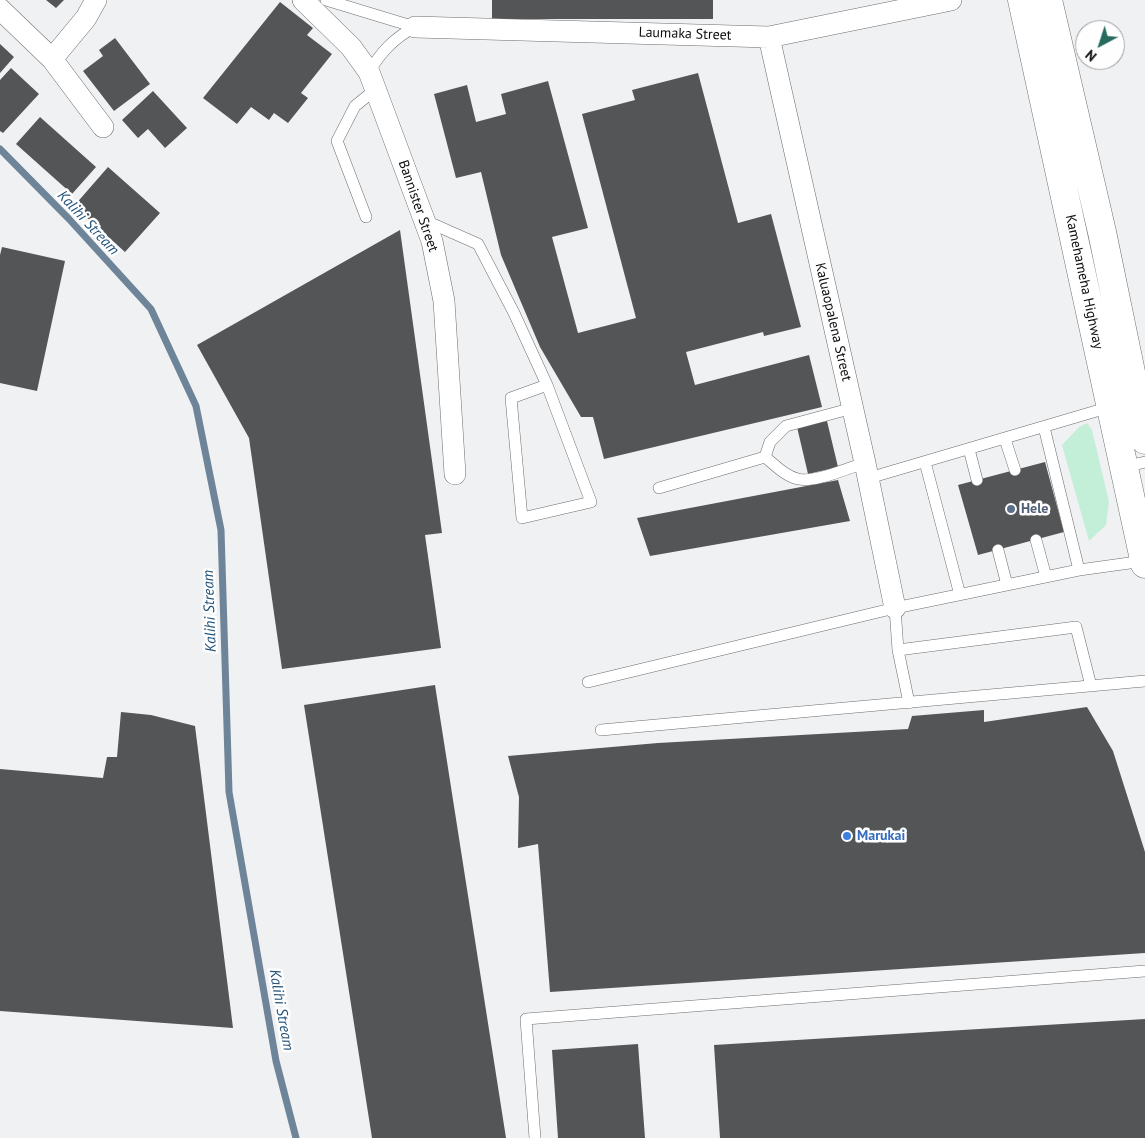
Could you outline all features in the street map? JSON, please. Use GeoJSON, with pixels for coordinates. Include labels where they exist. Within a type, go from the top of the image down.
{"type":"FeatureCollection","features":[{"type":"Feature","properties":{"kind":"main road","name":"Kamehameha Highway"},"geometry":{"type":"LineString","coordinates":[[1022,0],[1110,407],[1134,464],[1144,562]]}},
{"type":"Feature","properties":{"kind":"main road","name":"Kamehameha Highway"},"geometry":{"type":"LineString","coordinates":[[1048,0],[1102,232],[1145,440]]}},
{"type":"Feature","properties":{"kind":"street"},"geometry":{"type":"LineString","coordinates":[[52,59],[86,18],[96,0]]}},
{"type":"Feature","properties":{"kind":"street","name":"Bannister Street"},"geometry":{"type":"LineString","coordinates":[[303,0],[351,47],[373,81],[426,221],[444,301],[456,474]]}},
{"type":"Feature","properties":{"kind":"street","name":"Laumaka Street"},"geometry":{"type":"LineString","coordinates":[[415,27],[769,37],[951,0]]}},
{"type":"Feature","properties":{"kind":"street"},"geometry":{"type":"LineString","coordinates":[[0,9],[52,59],[103,127]]}},
{"type":"Feature","properties":{"kind":"street","name":"Kaluaopalena Street"},"geometry":{"type":"LineString","coordinates":[[769,37],[867,470],[894,608]]}},
{"type":"Feature","properties":{"kind":"lane"},"geometry":{"type":"LineString","coordinates":[[326,0],[415,27]]}},
{"type":"Feature","properties":{"kind":"lane"},"geometry":{"type":"LineString","coordinates":[[366,217],[337,141],[355,106],[373,81],[383,51],[401,34],[415,27]]}},
{"type":"Feature","properties":{"kind":"lane"},"geometry":{"type":"LineString","coordinates":[[426,221],[478,244],[514,313],[547,385],[591,502],[522,518],[511,398],[547,385]]}},
{"type":"Feature","properties":{"kind":"lane"},"geometry":{"type":"LineString","coordinates":[[765,457],[783,472],[797,479],[811,480],[925,462],[1110,407]]}},
{"type":"Feature","properties":{"kind":"lane"},"geometry":{"type":"LineString","coordinates":[[765,457],[770,442],[786,426],[853,408]]}},
{"type":"Feature","properties":{"kind":"lane"},"geometry":{"type":"LineString","coordinates":[[1044,427],[1079,570]]}},
{"type":"Feature","properties":{"kind":"lane"},"geometry":{"type":"LineString","coordinates":[[1005,438],[1015,470]]}},
{"type":"Feature","properties":{"kind":"lane"},"geometry":{"type":"LineString","coordinates":[[970,449],[977,480]]}},
{"type":"Feature","properties":{"kind":"lane"},"geometry":{"type":"LineString","coordinates":[[659,488],[765,457]]}},
{"type":"Feature","properties":{"kind":"lane"},"geometry":{"type":"LineString","coordinates":[[925,462],[960,595]]}},
{"type":"Feature","properties":{"kind":"lane"},"geometry":{"type":"LineString","coordinates":[[1036,540],[1046,577]]}},
{"type":"Feature","properties":{"kind":"lane"},"geometry":{"type":"LineString","coordinates":[[998,550],[1007,585]]}},
{"type":"Feature","properties":{"kind":"lane"},"geometry":{"type":"LineString","coordinates":[[588,682],[894,608],[1079,570],[1144,562]]}},
{"type":"Feature","properties":{"kind":"lane"},"geometry":{"type":"LineString","coordinates":[[894,608],[898,650],[909,703]]}},
{"type":"Feature","properties":{"kind":"lane"},"geometry":{"type":"LineString","coordinates":[[898,650],[1076,627],[1091,686]]}},
{"type":"Feature","properties":{"kind":"lane"},"geometry":{"type":"LineString","coordinates":[[601,730],[1145,681]]}},
{"type":"Feature","properties":{"kind":"lane"},"geometry":{"type":"LineString","coordinates":[[535,1138],[526,1019],[1145,971]]}},
{"type":"Feature","properties":{"kind":"green space"},"geometry":{"type":"Polygon","coordinates":[[[1087,423],[1092,430],[1109,502],[1106,525],[1089,541],[1062,445],[1079,427],[1087,423]]]}},
{"type":"Feature","properties":{"kind":"building"},"geometry":{"type":"Polygon","coordinates":[[[46,0],[64,0],[56,8],[46,0]]]}},
{"type":"Feature","properties":{"kind":"building"},"geometry":{"type":"Polygon","coordinates":[[[492,0],[713,0],[713,19],[492,19],[492,0]]]}},
{"type":"Feature","properties":{"kind":"building"},"geometry":{"type":"Polygon","coordinates":[[[280,2],[313,28],[307,35],[332,54],[301,93],[308,98],[288,123],[274,113],[269,120],[251,107],[237,124],[203,98],[280,2]]]}},
{"type":"Feature","properties":{"kind":"building"},"geometry":{"type":"Polygon","coordinates":[[[115,38],[150,84],[114,111],[83,71],[103,56],[99,50],[115,38]]]}},
{"type":"Feature","properties":{"kind":"building"},"geometry":{"type":"Polygon","coordinates":[[[0,44],[14,57],[0,73],[0,44]]]}},
{"type":"Feature","properties":{"kind":"building"},"geometry":{"type":"Polygon","coordinates":[[[11,68],[39,94],[3,133],[0,131],[0,80],[11,68]]]}},
{"type":"Feature","properties":{"kind":"building"},"geometry":{"type":"Polygon","coordinates":[[[698,73],[738,223],[771,214],[801,327],[764,336],[763,332],[686,352],[695,385],[809,355],[822,407],[604,459],[593,417],[581,417],[540,347],[501,255],[481,172],[456,178],[434,94],[467,85],[476,122],[506,114],[501,94],[548,81],[588,228],[552,237],[578,333],[636,318],[582,114],[635,100],[632,90],[698,73]]]}},
{"type":"Feature","properties":{"kind":"building"},"geometry":{"type":"Polygon","coordinates":[[[153,91],[187,128],[165,148],[148,129],[138,138],[122,120],[153,91]]]}},
{"type":"Feature","properties":{"kind":"building"},"geometry":{"type":"Polygon","coordinates":[[[40,117],[96,167],[72,194],[16,144],[40,117]]]}},
{"type":"Feature","properties":{"kind":"building"},"geometry":{"type":"Polygon","coordinates":[[[108,167],[160,213],[125,252],[74,206],[108,167]]]}},
{"type":"Feature","properties":{"kind":"building"},"geometry":{"type":"Polygon","coordinates":[[[400,230],[442,533],[425,535],[441,648],[282,669],[249,438],[197,345],[400,230]]]}},
{"type":"Feature","properties":{"kind":"building"},"geometry":{"type":"Polygon","coordinates":[[[2,247],[65,261],[37,391],[0,383],[0,255],[2,247]]]}},
{"type":"Feature","properties":{"kind":"building"},"geometry":{"type":"Polygon","coordinates":[[[827,421],[838,467],[808,474],[797,427],[827,421]]]}},
{"type":"Feature","properties":{"kind":"building","name":"Hele"},"geometry":{"type":"Polygon","coordinates":[[[1045,462],[1064,532],[978,555],[958,485],[1045,462]]]}},
{"type":"Feature","properties":{"kind":"building"},"geometry":{"type":"Polygon","coordinates":[[[838,480],[850,521],[650,556],[637,518],[838,480]]]}},
{"type":"Feature","properties":{"kind":"building"},"geometry":{"type":"Polygon","coordinates":[[[435,685],[506,1138],[372,1138],[304,705],[435,685]]]}},
{"type":"Feature","properties":{"kind":"building"},"geometry":{"type":"Polygon","coordinates":[[[1087,707],[1113,751],[1145,852],[1145,953],[550,992],[538,844],[518,848],[519,797],[508,756],[658,743],[908,729],[912,716],[984,710],[984,722],[1087,707]]]}},
{"type":"Feature","properties":{"kind":"building"},"geometry":{"type":"Polygon","coordinates":[[[121,712],[151,715],[195,726],[233,1028],[0,1011],[0,769],[103,778],[107,757],[117,757],[121,712]]]}},
{"type":"Feature","properties":{"kind":"building"},"geometry":{"type":"Polygon","coordinates":[[[1145,1019],[1145,1138],[720,1138],[714,1045],[1145,1019]]]}},
{"type":"Feature","properties":{"kind":"building"},"geometry":{"type":"Polygon","coordinates":[[[638,1044],[645,1138],[558,1138],[552,1050],[638,1044]]]}},
{"type":"Feature","properties":{"kind":"waterway","name":"Kalihi Stream"},"geometry":{"type":"LineString","coordinates":[[0,149],[69,219],[151,309],[196,406],[221,530],[229,792],[276,1061],[296,1138]]}},
{"type":"Feature","properties":{"kind":"place","name":"Hele"},"geometry":{"type":"Point","coordinates":[1011,509]}},
{"type":"Feature","properties":{"kind":"place","name":"Marukai"},"geometry":{"type":"Point","coordinates":[847,836]}}]}
